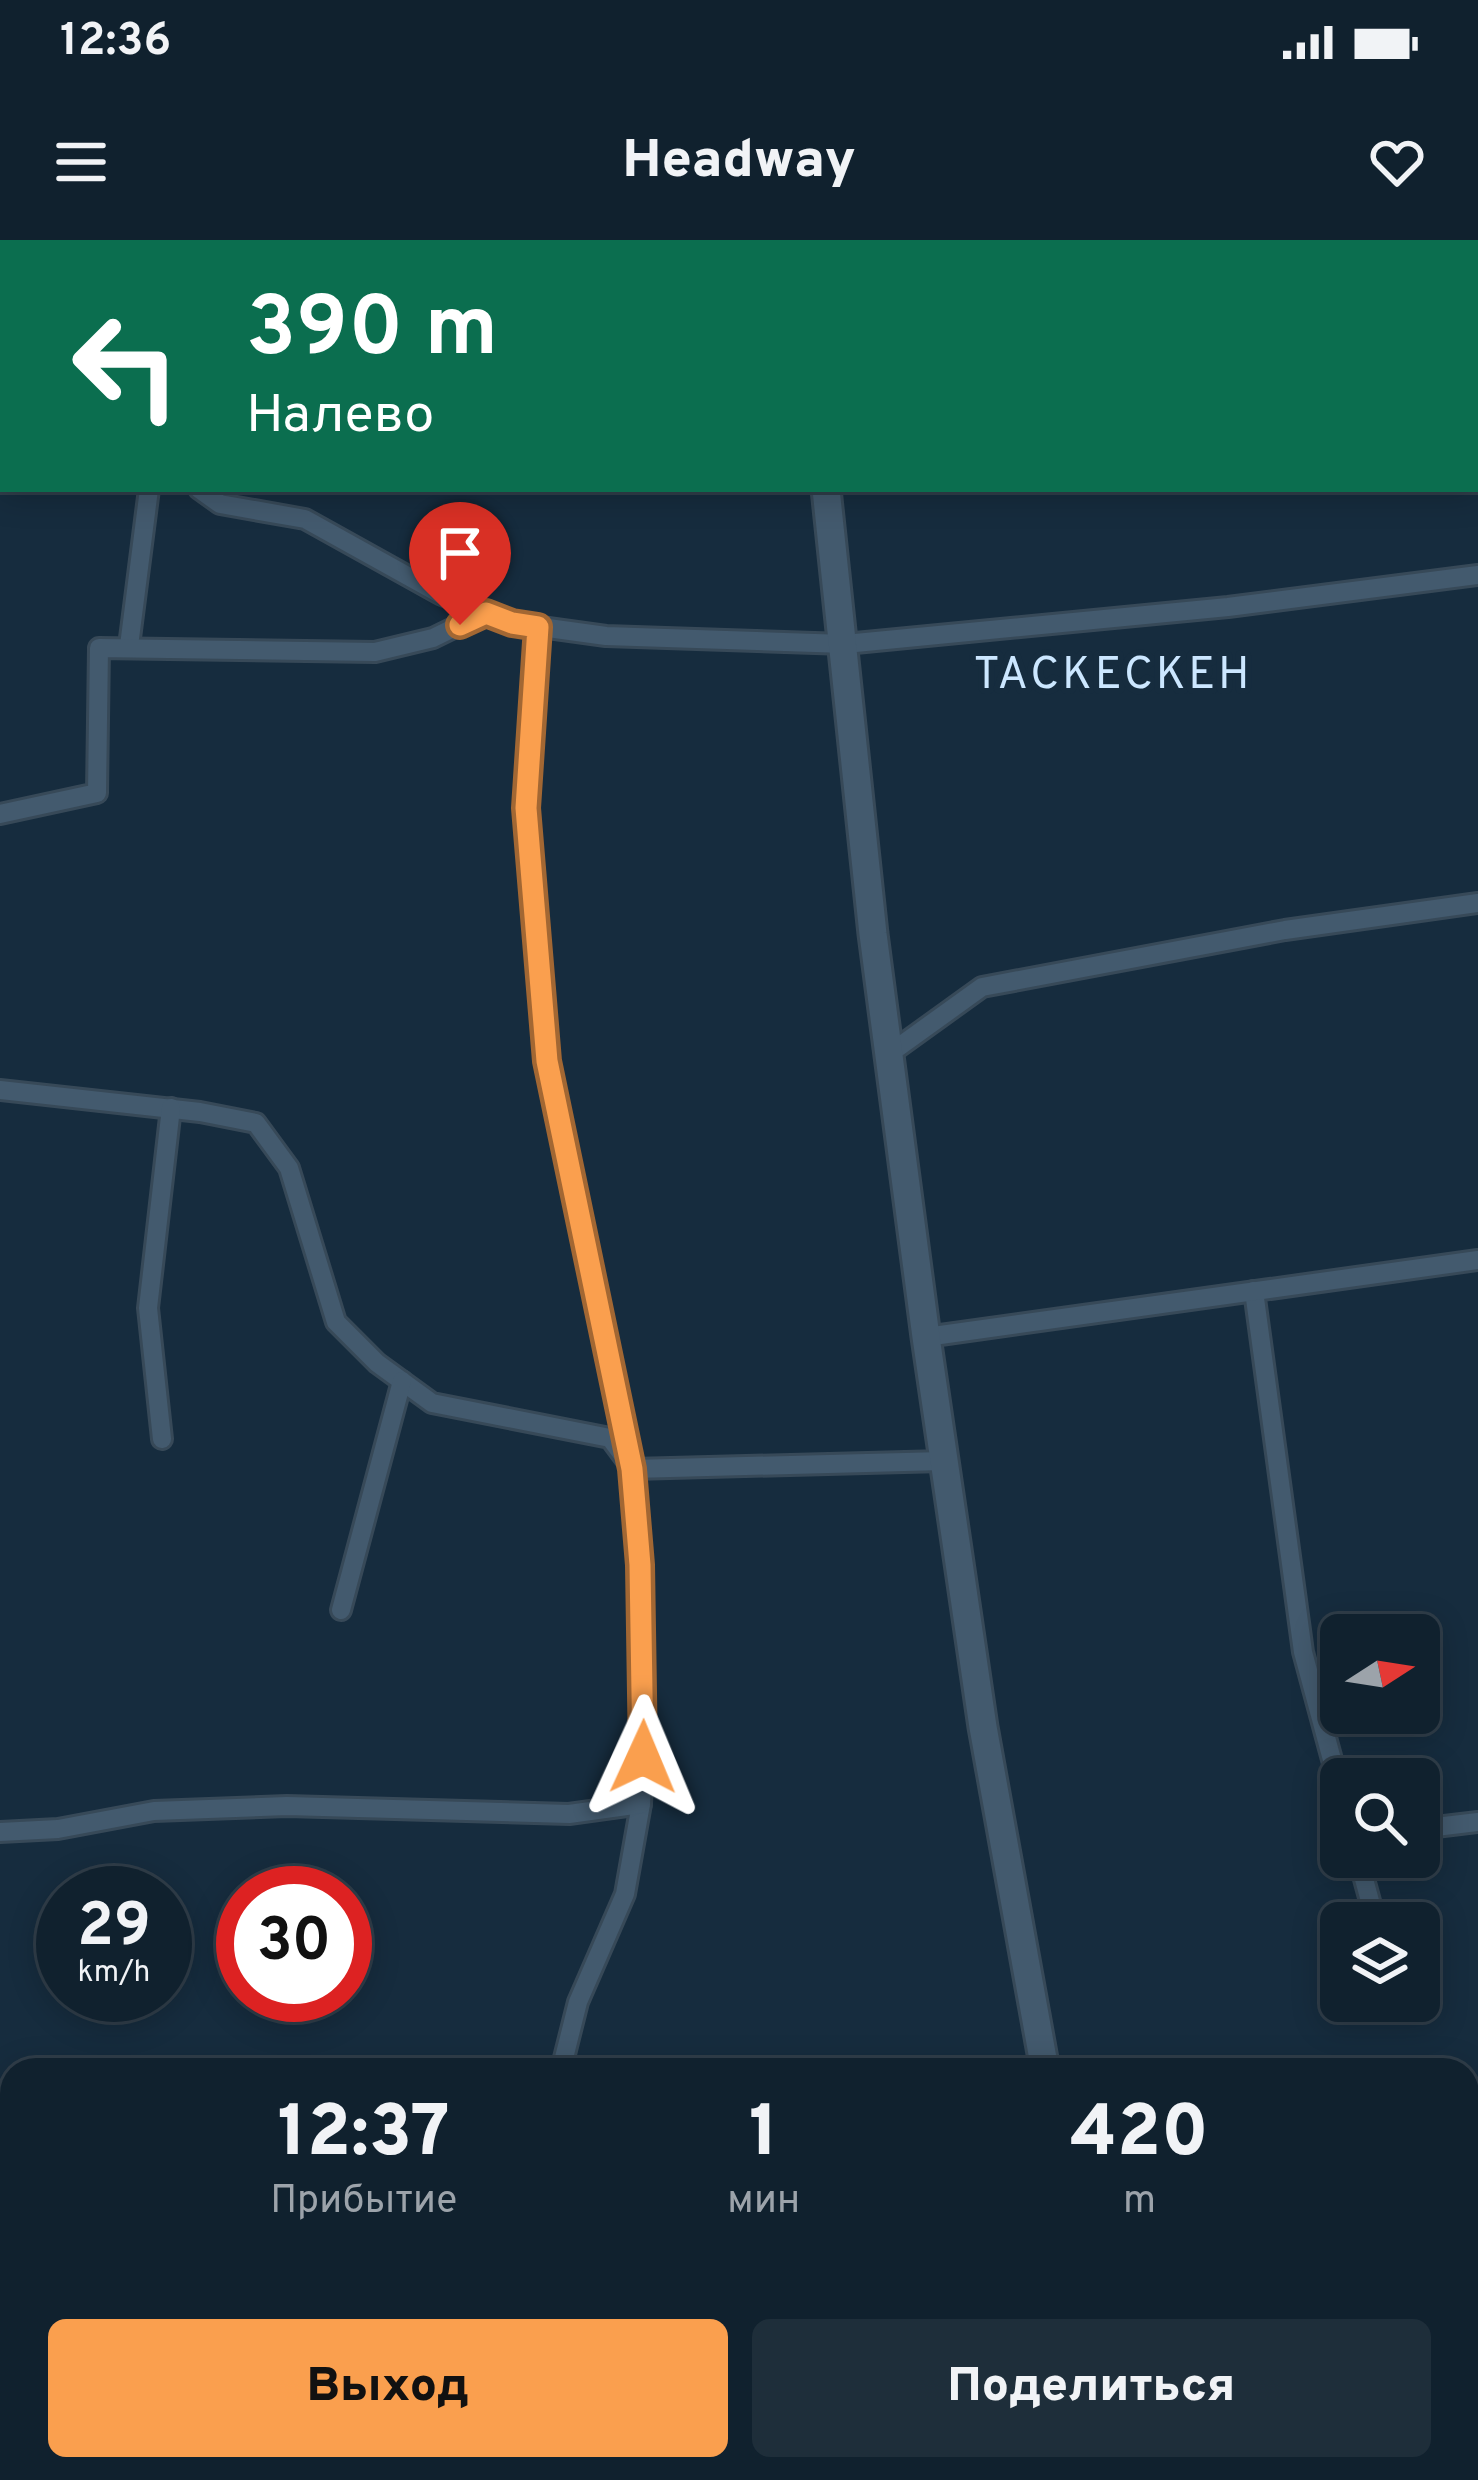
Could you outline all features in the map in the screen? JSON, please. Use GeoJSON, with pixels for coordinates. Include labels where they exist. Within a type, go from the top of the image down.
{"type":"FeatureCollection","features":[{"type":"Feature","properties":{"kind":"main road"},"geometry":{"type":"LineString","coordinates":[[826,492],[890,1054],[943,1461],[983,1727],[1043,2058]]}},
{"type":"Feature","properties":{"kind":"street"},"geometry":{"type":"LineString","coordinates":[[129,646],[149,492]]}},
{"type":"Feature","properties":{"kind":"street"},"geometry":{"type":"LineString","coordinates":[[203,492],[220,505],[305,519],[440,594],[512,623],[606,636],[845,644],[1228,607],[1478,574]]}},
{"type":"Feature","properties":{"kind":"street"},"geometry":{"type":"LineString","coordinates":[[0,814],[97,793],[99,648],[375,652],[433,638],[486,613]]}},
{"type":"Feature","properties":{"kind":"street"},"geometry":{"type":"LineString","coordinates":[[538,627],[526,808],[547,1061],[632,1469],[645,1712],[641,1804],[626,1894],[578,2002],[564,2058]]}},
{"type":"Feature","properties":{"kind":"street"},"geometry":{"type":"LineString","coordinates":[[890,1054],[982,988],[1285,930],[1478,903]]}},
{"type":"Feature","properties":{"kind":"street"},"geometry":{"type":"LineString","coordinates":[[0,1090],[171,1108],[256,1123],[289,1168],[336,1322],[377,1363],[432,1402],[610,1438],[632,1469]]}},
{"type":"Feature","properties":{"kind":"street"},"geometry":{"type":"LineString","coordinates":[[162,1439],[148,1308],[171,1108]]}},
{"type":"Feature","properties":{"kind":"street"},"geometry":{"type":"LineString","coordinates":[[926,1337],[1478,1260]]}},
{"type":"Feature","properties":{"kind":"street"},"geometry":{"type":"LineString","coordinates":[[1254,1291],[1303,1652],[1332,1758]]}},
{"type":"Feature","properties":{"kind":"street"},"geometry":{"type":"LineString","coordinates":[[341,1610],[402,1381]]}},
{"type":"Feature","properties":{"kind":"street"},"geometry":{"type":"LineString","coordinates":[[632,1469],[943,1461]]}},
{"type":"Feature","properties":{"kind":"street"},"geometry":{"type":"LineString","coordinates":[[0,1832],[58,1829],[154,1811],[287,1806],[569,1814],[641,1804]]}},
{"type":"Feature","properties":{"kind":"street"},"geometry":{"type":"LineString","coordinates":[[1440,1826],[1478,1822]]}},
{"type":"Feature","properties":{"kind":"district","name":"ТАСКЕСКЕН"},"geometry":{"type":"Point","coordinates":[1113,672]}},
{"type":"Feature","properties":{"kind":"route"},"geometry":{"type":"LineString","coordinates":[[460,625],[486,613],[538,627],[526,808],[531,891],[547,1061],[632,1469],[640,1565],[643,1757]]}}]}
